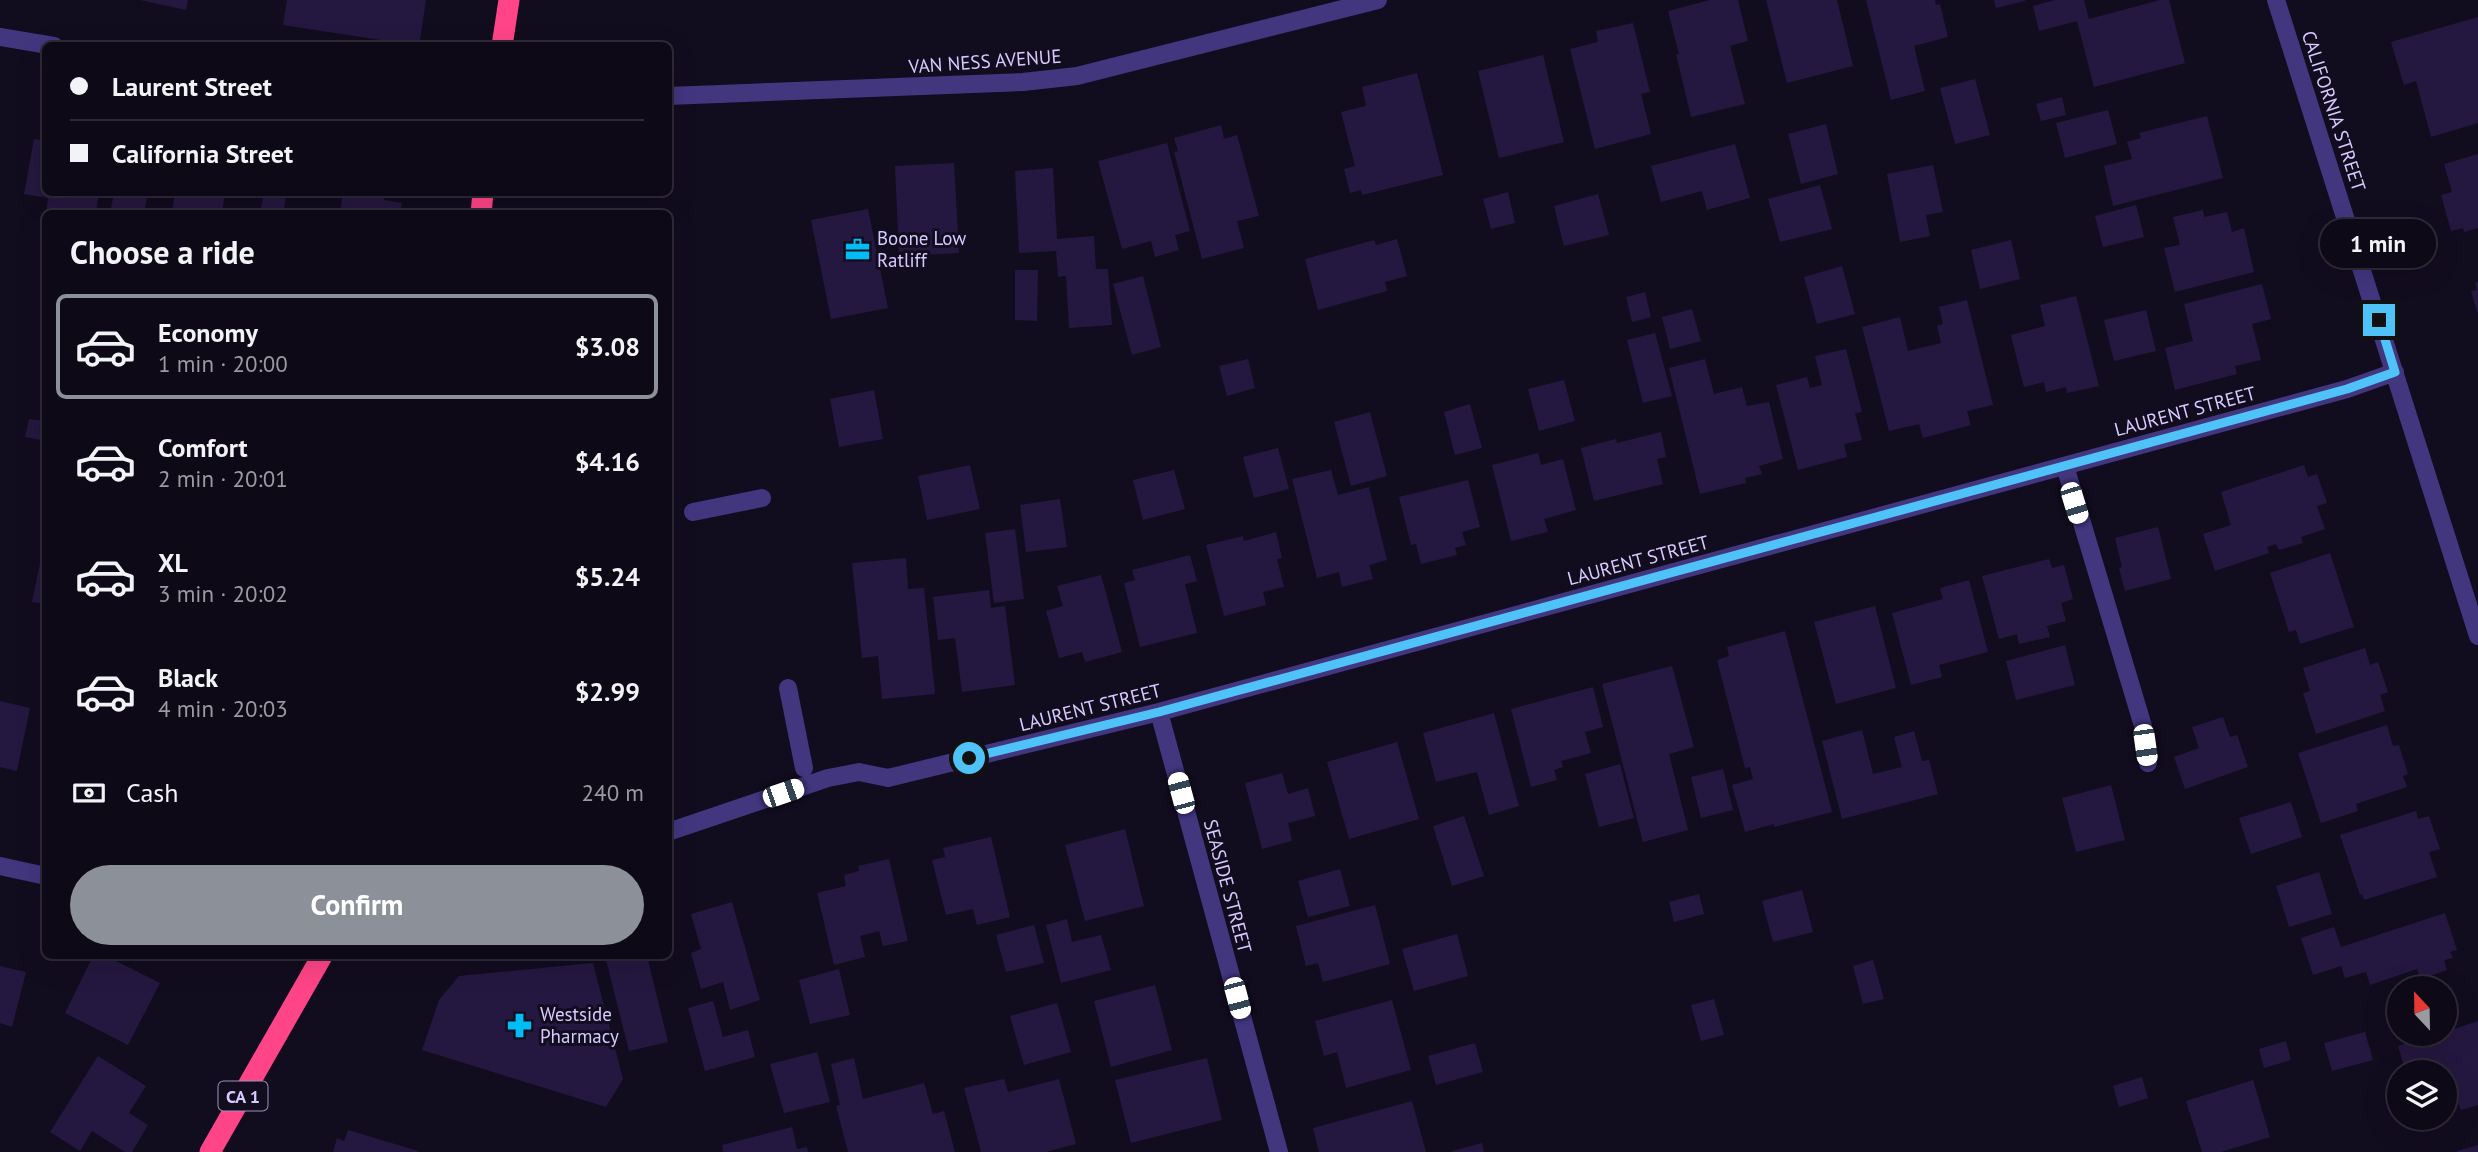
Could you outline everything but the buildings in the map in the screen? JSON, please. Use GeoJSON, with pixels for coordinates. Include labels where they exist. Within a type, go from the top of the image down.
{"type":"FeatureCollection","features":[{"type":"Feature","properties":{"kind":"highway"},"geometry":{"type":"LineString","coordinates":[[503,42],[509,0]]}},
{"type":"Feature","properties":{"kind":"highway","name":"CA 1"},"geometry":{"type":"LineString","coordinates":[[210,1152],[320,959]]}},
{"type":"Feature","properties":{"kind":"street","name":"VAN NESS AVENUE"},"geometry":{"type":"LineString","coordinates":[[672,96],[1023,82],[1077,76],[1378,0]]}},
{"type":"Feature","properties":{"kind":"street","name":"CALIFORNIA STREET"},"geometry":{"type":"LineString","coordinates":[[2276,0],[2478,636]]}},
{"type":"Feature","properties":{"kind":"street"},"geometry":{"type":"LineString","coordinates":[[0,37],[42,44]]}},
{"type":"Feature","properties":{"kind":"street","name":"LAURENT STREET"},"geometry":{"type":"LineString","coordinates":[[672,831],[828,778],[859,772],[888,778],[1159,712],[2347,389],[2395,372]]}},
{"type":"Feature","properties":{"kind":"street"},"geometry":{"type":"LineString","coordinates":[[2065,466],[2143,726],[2148,763]]}},
{"type":"Feature","properties":{"kind":"street"},"geometry":{"type":"LineString","coordinates":[[693,512],[762,498]]}},
{"type":"Feature","properties":{"kind":"street"},"geometry":{"type":"LineString","coordinates":[[788,688],[804,768]]}},
{"type":"Feature","properties":{"kind":"street","name":"SEASIDE STREET"},"geometry":{"type":"LineString","coordinates":[[1159,712],[1279,1152]]}},
{"type":"Feature","properties":{"kind":"street"},"geometry":{"type":"LineString","coordinates":[[0,866],[42,875]]}},
{"type":"Feature","properties":{"kind":"place","name":"Boone Low Ratliff"},"geometry":{"type":"Point","coordinates":[857,249]}},
{"type":"Feature","properties":{"kind":"place","name":"Westside Pharmacy"},"geometry":{"type":"Point","coordinates":[520,1025]}},
{"type":"Feature","properties":{"kind":"route"},"geometry":{"type":"LineString","coordinates":[[969,758],[1159,712],[2347,389],[2395,372],[2379,320]]}}]}
